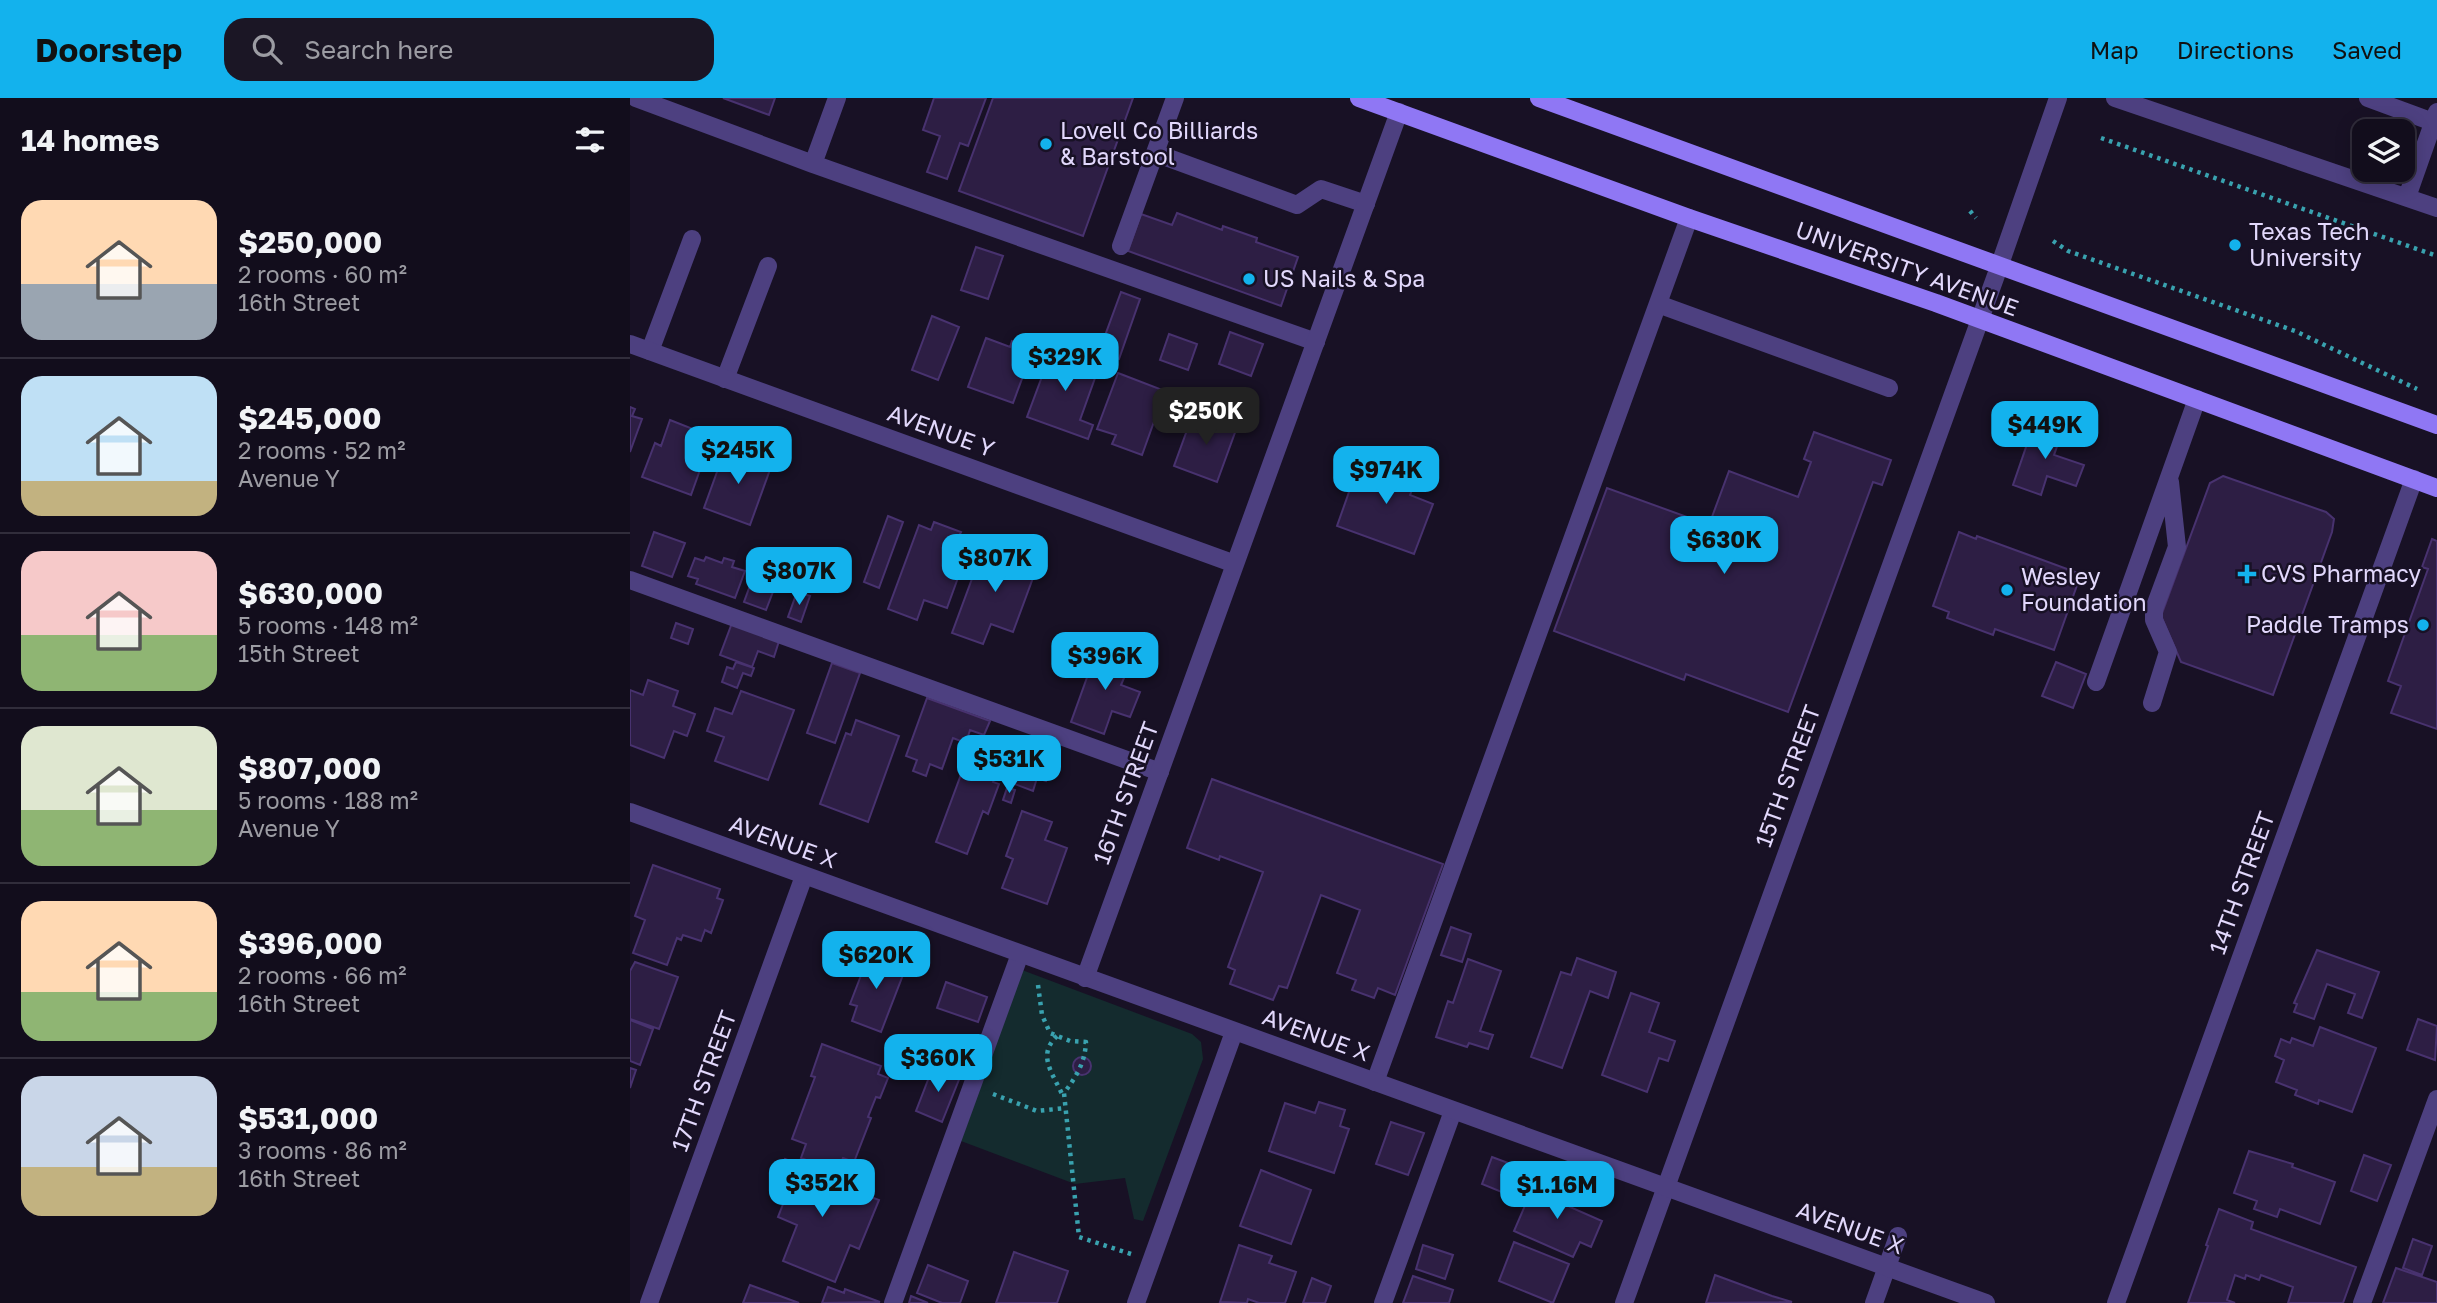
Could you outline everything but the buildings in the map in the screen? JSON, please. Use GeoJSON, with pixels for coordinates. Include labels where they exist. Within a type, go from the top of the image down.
{"type":"FeatureCollection","features":[{"type":"Feature","properties":{"kind":"main road","name":"UNIVERSITY AVENUE"},"geometry":{"type":"LineString","coordinates":[[1359,98],[1689,218],[1980,319],[2437,488]]}},
{"type":"Feature","properties":{"kind":"main road","name":"UNIVERSITY AVENUE"},"geometry":{"type":"LineString","coordinates":[[1539,98],[2437,425]]}},
{"type":"Feature","properties":{"kind":"street"},"geometry":{"type":"LineString","coordinates":[[636,98],[813,164],[1315,342]]}},
{"type":"Feature","properties":{"kind":"street"},"geometry":{"type":"LineString","coordinates":[[813,164],[837,98]]}},
{"type":"Feature","properties":{"kind":"street"},"geometry":{"type":"LineString","coordinates":[[1121,246],[1175,98]]}},
{"type":"Feature","properties":{"kind":"street","name":"15TH STREET"},"geometry":{"type":"LineString","coordinates":[[1625,1303],[2058,98]]}},
{"type":"Feature","properties":{"kind":"street"},"geometry":{"type":"LineString","coordinates":[[2115,98],[2437,208]]}},
{"type":"Feature","properties":{"kind":"street"},"geometry":{"type":"LineString","coordinates":[[2368,98],[2435,117],[2407,197]]}},
{"type":"Feature","properties":{"kind":"street","name":"16TH STREET"},"geometry":{"type":"LineString","coordinates":[[1085,978],[1399,112]]}},
{"type":"Feature","properties":{"kind":"street"},"geometry":{"type":"LineString","coordinates":[[1155,153],[1297,205],[1321,188],[1366,204]]}},
{"type":"Feature","properties":{"kind":"street"},"geometry":{"type":"LineString","coordinates":[[1375,1082],[1689,218]]}},
{"type":"Feature","properties":{"kind":"street"},"geometry":{"type":"LineString","coordinates":[[650,351],[692,239]]}},
{"type":"Feature","properties":{"kind":"street"},"geometry":{"type":"LineString","coordinates":[[725,379],[768,265]]}},
{"type":"Feature","properties":{"kind":"street"},"geometry":{"type":"LineString","coordinates":[[1658,304],[1889,388]]}},
{"type":"Feature","properties":{"kind":"street","name":"AVENUE Y"},"geometry":{"type":"LineString","coordinates":[[630,344],[1235,564]]}},
{"type":"Feature","properties":{"kind":"street"},"geometry":{"type":"LineString","coordinates":[[2096,682],[2197,399]]}},
{"type":"Feature","properties":{"kind":"street"},"geometry":{"type":"LineString","coordinates":[[2152,704],[2168,652],[2154,620],[2154,608],[2177,547],[2170,475]]}},
{"type":"Feature","properties":{"kind":"street","name":"14TH STREET"},"geometry":{"type":"LineString","coordinates":[[2116,1303],[2414,479]]}},
{"type":"Feature","properties":{"kind":"street"},"geometry":{"type":"LineString","coordinates":[[630,580],[1160,772]]}},
{"type":"Feature","properties":{"kind":"street","name":"AVENUE X"},"geometry":{"type":"LineString","coordinates":[[630,812],[1986,1303]]}},
{"type":"Feature","properties":{"kind":"street","name":"17TH STREET"},"geometry":{"type":"LineString","coordinates":[[649,1303],[804,876]]}},
{"type":"Feature","properties":{"kind":"street"},"geometry":{"type":"LineString","coordinates":[[894,1303],[972,1087],[1028,957]]}},
{"type":"Feature","properties":{"kind":"street"},"geometry":{"type":"LineString","coordinates":[[1136,1303],[1234,1032]]}},
{"type":"Feature","properties":{"kind":"street"},"geometry":{"type":"LineString","coordinates":[[2362,1303],[2437,1099]]}},
{"type":"Feature","properties":{"kind":"street"},"geometry":{"type":"LineString","coordinates":[[1383,1303],[1453,1111]]}},
{"type":"Feature","properties":{"kind":"street"},"geometry":{"type":"LineString","coordinates":[[1874,1303],[1898,1236]]}},
{"type":"Feature","properties":{"kind":"path"},"geometry":{"type":"LineString","coordinates":[[2101,138],[2437,256]]}},
{"type":"Feature","properties":{"kind":"path"},"geometry":{"type":"LineString","coordinates":[[1970,211],[1976,218]]}},
{"type":"Feature","properties":{"kind":"path"},"geometry":{"type":"LineString","coordinates":[[2053,241],[2068,251],[2295,331],[2424,393]]}},
{"type":"Feature","properties":{"kind":"path"},"geometry":{"type":"LineString","coordinates":[[1028,957],[1042,1015],[1050,1033],[1070,1041],[1086,1042],[1085,1055],[1077,1076],[1064,1093],[1064,1098]]}},
{"type":"Feature","properties":{"kind":"path"},"geometry":{"type":"LineString","coordinates":[[1057,1036],[1048,1045],[1046,1058],[1066,1108],[1079,1237],[1151,1263]]}},
{"type":"Feature","properties":{"kind":"path"},"geometry":{"type":"LineString","coordinates":[[972,1087],[1037,1111],[1066,1108]]}},
{"type":"Feature","properties":{"kind":"green space"},"geometry":{"type":"Polygon","coordinates":[[[1022,970],[1192,1034],[1201,1042],[1203,1059],[1143,1221],[1134,1219],[1125,1178],[1075,1184],[961,1141],[1022,970]]]}},
{"type":"Feature","properties":{"kind":"place","name":"Lovell Co Billiards & Barstool"},"geometry":{"type":"Point","coordinates":[1046,144]}},
{"type":"Feature","properties":{"kind":"place","name":"Texas Tech University"},"geometry":{"type":"Point","coordinates":[2235,245]}},
{"type":"Feature","properties":{"kind":"place","name":"US Nails & Spa"},"geometry":{"type":"Point","coordinates":[1249,279]}},
{"type":"Feature","properties":{"kind":"place","name":"CVS Pharmacy"},"geometry":{"type":"Point","coordinates":[2247,574]}},
{"type":"Feature","properties":{"kind":"place","name":"Wesley Foundation"},"geometry":{"type":"Point","coordinates":[2007,590]}},
{"type":"Feature","properties":{"kind":"place","name":"Paddle Tramps"},"geometry":{"type":"Point","coordinates":[2423,625]}}]}
